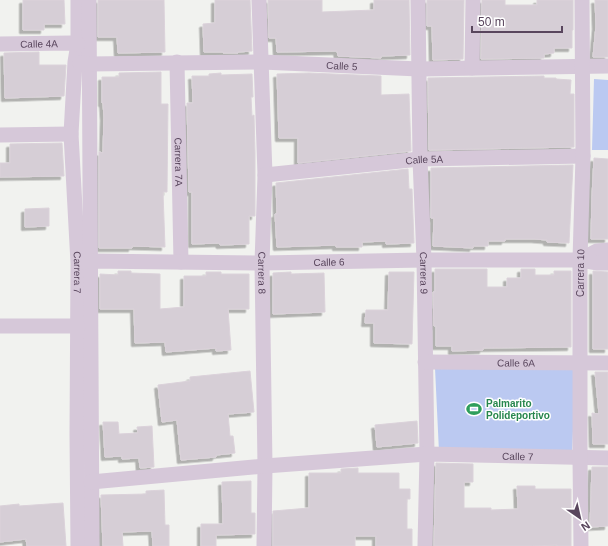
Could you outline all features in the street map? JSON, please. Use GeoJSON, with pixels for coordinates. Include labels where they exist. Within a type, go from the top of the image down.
{"type":"FeatureCollection","features":[{"type":"Feature","properties":{"kind":"street","name":"Carrera 7"},"geometry":{"type":"LineString","coordinates":[[78,0],[78,44],[82,63],[84,262],[92,546]]}},
{"type":"Feature","properties":{"kind":"street","name":"Carrera 7"},"geometry":{"type":"LineString","coordinates":[[78,546],[78,326],[84,262],[71,134],[82,63],[89,0]]}},
{"type":"Feature","properties":{"kind":"street","name":"Carrera 8"},"geometry":{"type":"LineString","coordinates":[[259,0],[265,175],[262,263],[265,466],[264,546]]}},
{"type":"Feature","properties":{"kind":"street","name":"Carrera 9"},"geometry":{"type":"LineString","coordinates":[[418,0],[427,454],[425,546]]}},
{"type":"Feature","properties":{"kind":"street"},"geometry":{"type":"LineString","coordinates":[[472,68],[473,0]]}},
{"type":"Feature","properties":{"kind":"street","name":"Carrera 10"},"geometry":{"type":"LineString","coordinates":[[581,546],[580,260],[583,156],[582,0]]}},
{"type":"Feature","properties":{"kind":"street","name":"Calle 4A"},"geometry":{"type":"LineString","coordinates":[[0,44],[78,44]]}},
{"type":"Feature","properties":{"kind":"street","name":"Carrera 7A"},"geometry":{"type":"LineString","coordinates":[[177,62],[181,262]]}},
{"type":"Feature","properties":{"kind":"street","name":"Calle 5"},"geometry":{"type":"LineString","coordinates":[[82,63],[262,62],[419,69],[608,66]]}},
{"type":"Feature","properties":{"kind":"street"},"geometry":{"type":"LineString","coordinates":[[0,135],[71,134]]}},
{"type":"Feature","properties":{"kind":"street","name":"Calle 5A"},"geometry":{"type":"LineString","coordinates":[[265,175],[420,159],[583,156]]}},
{"type":"Feature","properties":{"kind":"street","name":"Calle 6"},"geometry":{"type":"LineString","coordinates":[[580,260],[597,251],[608,250]]}},
{"type":"Feature","properties":{"kind":"street","name":"Calle 6"},"geometry":{"type":"LineString","coordinates":[[84,262],[262,263],[424,260],[580,260],[608,264]]}},
{"type":"Feature","properties":{"kind":"street"},"geometry":{"type":"LineString","coordinates":[[0,326],[78,326]]}},
{"type":"Feature","properties":{"kind":"street","name":"Calle 6A"},"geometry":{"type":"LineString","coordinates":[[425,362],[608,363]]}},
{"type":"Feature","properties":{"kind":"street","name":"Calle 7"},"geometry":{"type":"LineString","coordinates":[[91,482],[265,466],[427,454],[608,458]]}},
{"type":"Feature","properties":{"kind":"shaded area"},"geometry":{"type":"Polygon","coordinates":[[[594,79],[608,80],[608,150],[592,150],[594,79]]]}},
{"type":"Feature","properties":{"kind":"shaded area"},"geometry":{"type":"Polygon","coordinates":[[[576,366],[572,453],[439,452],[435,368],[576,366]]]}},
{"type":"Feature","properties":{"kind":"building"},"geometry":{"type":"Polygon","coordinates":[[[23,0],[64,0],[65,24],[44,24],[44,30],[23,30],[23,0]]]}},
{"type":"Feature","properties":{"kind":"building"},"geometry":{"type":"Polygon","coordinates":[[[98,0],[164,0],[165,52],[118,53],[117,37],[98,37],[98,0]]]}},
{"type":"Feature","properties":{"kind":"building"},"geometry":{"type":"Polygon","coordinates":[[[215,0],[250,0],[252,51],[238,53],[204,52],[203,24],[215,23],[215,0]]]}},
{"type":"Feature","properties":{"kind":"building"},"geometry":{"type":"Polygon","coordinates":[[[268,0],[322,0],[322,12],[374,10],[374,0],[409,0],[410,55],[381,56],[381,58],[338,56],[337,51],[277,52],[276,38],[269,38],[268,0]]]}},
{"type":"Feature","properties":{"kind":"building"},"geometry":{"type":"Polygon","coordinates":[[[427,0],[464,0],[463,59],[433,60],[432,26],[427,26],[427,0]]]}},
{"type":"Feature","properties":{"kind":"building"},"geometry":{"type":"Polygon","coordinates":[[[482,0],[505,0],[505,5],[537,5],[537,0],[573,0],[572,48],[554,48],[554,53],[544,54],[544,58],[481,59],[482,0]]]}},
{"type":"Feature","properties":{"kind":"building"},"geometry":{"type":"Polygon","coordinates":[[[595,0],[608,0],[608,57],[593,57],[596,26],[595,0]]]}},
{"type":"Feature","properties":{"kind":"building"},"geometry":{"type":"Polygon","coordinates":[[[39,52],[39,65],[66,65],[64,96],[5,98],[4,53],[39,52]]]}},
{"type":"Feature","properties":{"kind":"building"},"geometry":{"type":"Polygon","coordinates":[[[161,72],[161,104],[168,104],[167,192],[163,192],[165,247],[132,246],[132,248],[99,248],[99,152],[103,153],[104,117],[102,103],[102,77],[119,77],[119,73],[161,72]]]}},
{"type":"Feature","properties":{"kind":"building"},"geometry":{"type":"Polygon","coordinates":[[[221,73],[221,75],[252,74],[253,97],[251,97],[252,116],[254,115],[255,216],[249,216],[249,244],[192,244],[192,192],[189,192],[187,103],[193,103],[192,76],[209,76],[209,74],[221,73]]]}},
{"type":"Feature","properties":{"kind":"building"},"geometry":{"type":"Polygon","coordinates":[[[309,73],[381,76],[381,95],[409,94],[411,151],[298,163],[298,138],[279,138],[277,74],[309,73]]]}},
{"type":"Feature","properties":{"kind":"building"},"geometry":{"type":"Polygon","coordinates":[[[544,76],[544,78],[571,80],[570,94],[574,94],[574,147],[429,150],[428,78],[544,76]]]}},
{"type":"Feature","properties":{"kind":"building"},"geometry":{"type":"Polygon","coordinates":[[[62,143],[64,176],[0,177],[0,163],[10,163],[10,144],[62,143]]]}},
{"type":"Feature","properties":{"kind":"building"},"geometry":{"type":"Polygon","coordinates":[[[594,158],[608,159],[608,239],[591,239],[594,158]]]}},
{"type":"Feature","properties":{"kind":"building"},"geometry":{"type":"Polygon","coordinates":[[[573,165],[569,243],[547,242],[547,240],[535,239],[505,239],[505,241],[488,241],[488,246],[473,246],[473,248],[433,246],[434,218],[431,218],[431,168],[573,165]]]}},
{"type":"Feature","properties":{"kind":"building"},"geometry":{"type":"Polygon","coordinates":[[[408,169],[409,189],[412,189],[414,243],[386,244],[386,241],[362,242],[362,247],[336,247],[336,245],[277,247],[275,214],[277,214],[276,183],[408,169]]]}},
{"type":"Feature","properties":{"kind":"building"},"geometry":{"type":"Polygon","coordinates":[[[49,208],[49,226],[25,227],[25,209],[49,208]]]}},
{"type":"Feature","properties":{"kind":"building"},"geometry":{"type":"Polygon","coordinates":[[[435,269],[487,269],[487,287],[507,287],[507,278],[521,278],[521,269],[535,269],[535,275],[554,275],[554,271],[571,271],[571,347],[483,348],[483,350],[452,351],[452,346],[436,346],[433,292],[435,292],[435,269]]]}},
{"type":"Feature","properties":{"kind":"building"},"geometry":{"type":"Polygon","coordinates":[[[118,271],[160,274],[160,309],[184,307],[184,276],[206,276],[206,272],[221,272],[221,274],[249,274],[249,309],[228,309],[231,350],[216,351],[216,348],[166,352],[165,342],[135,343],[134,309],[100,309],[100,274],[118,275],[118,271]]]}},
{"type":"Feature","properties":{"kind":"building"},"geometry":{"type":"Polygon","coordinates":[[[593,271],[608,272],[608,349],[593,349],[593,271]]]}},
{"type":"Feature","properties":{"kind":"building"},"geometry":{"type":"Polygon","coordinates":[[[291,272],[291,274],[324,273],[325,312],[273,314],[273,273],[291,272]]]}},
{"type":"Feature","properties":{"kind":"building"},"geometry":{"type":"Polygon","coordinates":[[[389,272],[414,272],[412,344],[374,343],[374,323],[365,323],[366,310],[388,310],[389,272]]]}},
{"type":"Feature","properties":{"kind":"building"},"geometry":{"type":"Polygon","coordinates":[[[250,371],[254,412],[228,414],[230,436],[233,436],[235,453],[216,455],[216,457],[181,460],[177,420],[162,422],[158,385],[190,381],[190,377],[250,371]]]}},
{"type":"Feature","properties":{"kind":"building"},"geometry":{"type":"Polygon","coordinates":[[[595,372],[608,372],[608,444],[593,444],[592,413],[599,414],[595,372]]]}},
{"type":"Feature","properties":{"kind":"building"},"geometry":{"type":"Polygon","coordinates":[[[417,421],[418,443],[377,447],[375,425],[417,421]]]}},
{"type":"Feature","properties":{"kind":"building"},"geometry":{"type":"Polygon","coordinates":[[[103,422],[118,422],[119,434],[138,433],[137,427],[152,426],[154,467],[140,468],[139,458],[122,459],[122,456],[105,457],[103,422]]]}},
{"type":"Feature","properties":{"kind":"building"},"geometry":{"type":"Polygon","coordinates":[[[436,463],[473,464],[473,482],[464,482],[464,508],[491,508],[491,510],[518,509],[517,486],[535,486],[535,489],[571,489],[571,546],[434,546],[436,463]]]}},
{"type":"Feature","properties":{"kind":"building"},"geometry":{"type":"Polygon","coordinates":[[[592,467],[608,467],[608,526],[590,527],[592,467]]]}},
{"type":"Feature","properties":{"kind":"building"},"geometry":{"type":"Polygon","coordinates":[[[358,468],[358,473],[399,473],[399,489],[410,489],[410,499],[407,499],[407,529],[412,529],[412,546],[376,546],[376,536],[355,536],[355,546],[273,546],[273,511],[309,508],[309,473],[341,473],[341,469],[358,468]]]}},
{"type":"Feature","properties":{"kind":"building"},"geometry":{"type":"Polygon","coordinates":[[[251,481],[251,513],[255,513],[255,534],[216,535],[216,546],[201,546],[201,524],[223,524],[222,482],[251,481]]]}},
{"type":"Feature","properties":{"kind":"building"},"geometry":{"type":"Polygon","coordinates":[[[164,490],[165,525],[169,525],[169,546],[153,546],[152,531],[122,532],[123,546],[103,546],[101,495],[146,494],[146,491],[164,490]]]}},
{"type":"Feature","properties":{"kind":"building"},"geometry":{"type":"Polygon","coordinates":[[[63,503],[66,546],[27,546],[26,539],[0,542],[0,506],[63,503]]]}},
{"type":"Feature","properties":{"kind":"place","name":"Palmarito Polideportivo"},"geometry":{"type":"Point","coordinates":[474,409]}}]}
